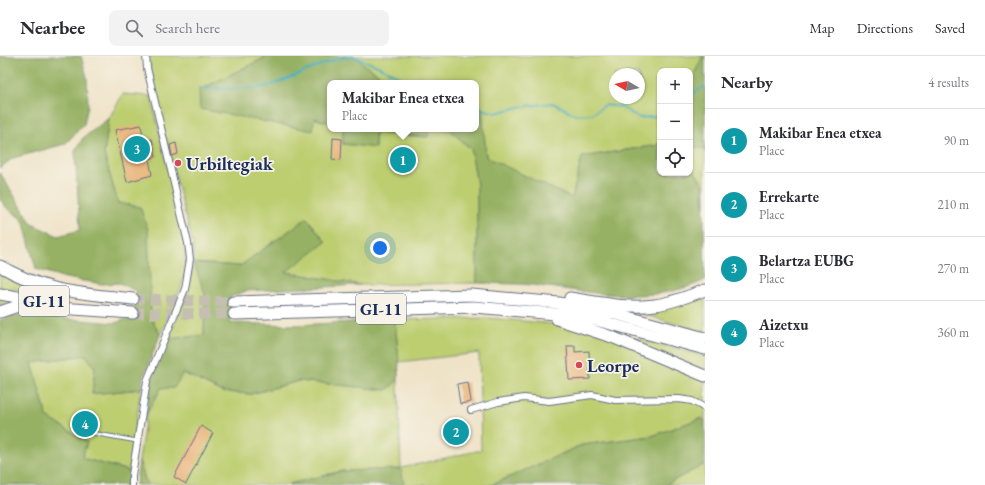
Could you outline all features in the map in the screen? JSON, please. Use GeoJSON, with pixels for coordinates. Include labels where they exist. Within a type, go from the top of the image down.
{"type":"FeatureCollection","features":[{"type":"Feature","properties":{"kind":"highway"},"geometry":{"type":"LineString","coordinates":[[0,260],[18,276]]}},
{"type":"Feature","properties":{"kind":"highway","name":"GI-11"},"geometry":{"type":"LineString","coordinates":[[0,266],[18,276],[38,284],[66,292],[133,299]]}},
{"type":"Feature","properties":{"kind":"highway"},"geometry":{"type":"LineString","coordinates":[[472,295],[513,293],[621,304],[654,305],[678,300],[705,290]]}},
{"type":"Feature","properties":{"kind":"highway","name":"GI-11"},"geometry":{"type":"LineString","coordinates":[[0,294],[88,308],[133,313]]}},
{"type":"Feature","properties":{"kind":"highway","name":"GI-11"},"geometry":{"type":"LineString","coordinates":[[233,302],[472,295],[559,303],[613,313],[705,338]]}},
{"type":"Feature","properties":{"kind":"highway"},"geometry":{"type":"LineString","coordinates":[[0,312],[28,306],[88,308]]}},
{"type":"Feature","properties":{"kind":"highway","name":"GI-11"},"geometry":{"type":"LineString","coordinates":[[234,314],[474,307],[568,315],[615,323],[705,349]]}},
{"type":"Feature","properties":{"kind":"highway"},"geometry":{"type":"LineString","coordinates":[[529,312],[582,326],[705,376]]}},
{"type":"Feature","properties":{"kind":"street"},"geometry":{"type":"LineString","coordinates":[[132,485],[132,475],[147,381],[185,289],[190,259],[188,243],[147,68],[146,56]]}},
{"type":"Feature","properties":{"kind":"street"},"geometry":{"type":"LineString","coordinates":[[472,410],[498,402],[524,398],[549,401],[592,395],[615,400],[679,399],[692,401],[705,408]]}},
{"type":"Feature","properties":{"kind":"lane"},"geometry":{"type":"LineString","coordinates":[[92,433],[137,441]]}},
{"type":"Feature","properties":{"kind":"green space"},"geometry":{"type":"Polygon","coordinates":[[[0,56],[81,56],[87,77],[88,106],[84,124],[65,144],[13,158],[0,168],[0,56]]]}},
{"type":"Feature","properties":{"kind":"green space"},"geometry":{"type":"Polygon","coordinates":[[[148,56],[268,56],[199,90],[313,131],[313,118],[327,122],[327,132],[343,132],[343,144],[375,147],[375,133],[428,137],[429,132],[452,132],[471,149],[477,185],[477,283],[361,285],[286,272],[307,218],[240,266],[194,263],[205,294],[204,336],[168,339],[183,304],[190,282],[193,245],[162,124],[148,56]]]}},
{"type":"Feature","properties":{"kind":"green space"},"geometry":{"type":"Polygon","coordinates":[[[268,56],[353,56],[386,80],[327,80],[327,122],[314,118],[313,131],[200,109],[199,90],[268,56]]]}},
{"type":"Feature","properties":{"kind":"green space"},"geometry":{"type":"Polygon","coordinates":[[[353,56],[703,56],[693,76],[693,68],[657,68],[657,145],[582,157],[572,199],[486,157],[482,108],[479,107],[479,80],[386,80],[353,56]]]}},
{"type":"Feature","properties":{"kind":"green space"},"geometry":{"type":"Polygon","coordinates":[[[703,56],[705,56],[705,150],[693,146],[693,76],[703,56]]]}},
{"type":"Feature","properties":{"kind":"green space"},"geometry":{"type":"Polygon","coordinates":[[[123,94],[151,96],[185,244],[186,269],[181,288],[160,335],[151,318],[148,230],[140,207],[118,203],[104,154],[109,118],[123,94]]]}},
{"type":"Feature","properties":{"kind":"green space"},"geometry":{"type":"Polygon","coordinates":[[[479,106],[482,107],[486,157],[572,198],[582,157],[657,145],[657,176],[693,176],[693,168],[703,185],[705,280],[685,288],[645,295],[604,294],[533,285],[477,283],[477,185],[471,149],[452,132],[479,132],[479,106]]]}},
{"type":"Feature","properties":{"kind":"green space"},"geometry":{"type":"Polygon","coordinates":[[[109,118],[104,154],[118,203],[140,207],[148,230],[151,317],[160,335],[143,378],[141,389],[92,394],[95,368],[86,355],[32,363],[47,417],[87,442],[82,458],[129,471],[128,485],[102,485],[99,483],[98,485],[0,485],[0,320],[19,315],[115,323],[134,316],[136,291],[120,283],[102,284],[66,278],[36,269],[23,220],[6,207],[0,199],[0,173],[32,224],[58,236],[80,230],[75,151],[83,138],[109,118]]]}},
{"type":"Feature","properties":{"kind":"green space"},"geometry":{"type":"Polygon","coordinates":[[[343,132],[429,132],[428,137],[375,133],[375,148],[343,144],[343,132]]]}},
{"type":"Feature","properties":{"kind":"green space"},"geometry":{"type":"Polygon","coordinates":[[[693,146],[705,150],[705,207],[703,185],[693,168],[693,146]]]}},
{"type":"Feature","properties":{"kind":"green space"},"geometry":{"type":"Polygon","coordinates":[[[307,218],[326,242],[286,272],[361,285],[246,291],[230,297],[230,323],[294,325],[395,320],[399,362],[398,380],[387,390],[299,381],[251,394],[223,392],[183,373],[174,388],[161,388],[146,415],[151,381],[168,339],[204,335],[205,294],[194,263],[240,266],[307,218]]]}},
{"type":"Feature","properties":{"kind":"green space"},"geometry":{"type":"Polygon","coordinates":[[[0,274],[33,289],[33,292],[6,288],[6,303],[0,306],[0,274]]]}},
{"type":"Feature","properties":{"kind":"green space"},"geometry":{"type":"Polygon","coordinates":[[[705,295],[705,332],[630,311],[705,295]]]}},
{"type":"Feature","properties":{"kind":"green space"},"geometry":{"type":"Polygon","coordinates":[[[489,318],[599,328],[705,356],[705,422],[701,418],[652,436],[582,445],[491,485],[404,485],[401,469],[342,471],[285,485],[147,485],[139,461],[146,415],[161,388],[183,373],[223,392],[251,394],[299,381],[387,390],[398,380],[401,468],[481,450],[479,353],[399,362],[395,320],[489,318]]]}},
{"type":"Feature","properties":{"kind":"green space"},"geometry":{"type":"Polygon","coordinates":[[[86,355],[95,368],[92,394],[141,389],[129,471],[82,458],[87,442],[47,417],[32,363],[86,355]]]}},
{"type":"Feature","properties":{"kind":"green space"},"geometry":{"type":"Polygon","coordinates":[[[702,418],[705,422],[705,464],[665,485],[491,485],[582,445],[652,436],[702,418]]]}},
{"type":"Feature","properties":{"kind":"green space"},"geometry":{"type":"Polygon","coordinates":[[[139,461],[147,485],[136,485],[139,461]]]}},
{"type":"Feature","properties":{"kind":"green space"},"geometry":{"type":"Polygon","coordinates":[[[705,464],[705,485],[665,485],[705,464]]]}},
{"type":"Feature","properties":{"kind":"green space"},"geometry":{"type":"Polygon","coordinates":[[[401,469],[404,485],[285,485],[342,471],[401,469]]]}},
{"type":"Feature","properties":{"kind":"building"},"geometry":{"type":"Polygon","coordinates":[[[141,125],[144,141],[152,139],[156,157],[149,159],[152,175],[127,182],[115,130],[141,125]]]}},
{"type":"Feature","properties":{"kind":"building"},"geometry":{"type":"Polygon","coordinates":[[[333,138],[342,139],[341,160],[332,159],[333,138]]]}},
{"type":"Feature","properties":{"kind":"building"},"geometry":{"type":"Polygon","coordinates":[[[176,143],[178,154],[172,156],[170,145],[176,143]]]}},
{"type":"Feature","properties":{"kind":"building"},"geometry":{"type":"Polygon","coordinates":[[[396,150],[410,151],[409,169],[395,168],[396,150]]]}},
{"type":"Feature","properties":{"kind":"building","name":"Leorpe"},"geometry":{"type":"Polygon","coordinates":[[[567,346],[575,346],[575,352],[589,351],[590,379],[569,380],[567,346]]]}},
{"type":"Feature","properties":{"kind":"building"},"geometry":{"type":"Polygon","coordinates":[[[468,382],[471,402],[460,404],[457,384],[468,382]]]}},
{"type":"Feature","properties":{"kind":"building"},"geometry":{"type":"Polygon","coordinates":[[[83,415],[94,422],[88,432],[76,426],[83,415]]]}},
{"type":"Feature","properties":{"kind":"building"},"geometry":{"type":"Polygon","coordinates":[[[460,422],[463,440],[451,441],[449,423],[460,422]]]}},
{"type":"Feature","properties":{"kind":"building"},"geometry":{"type":"Polygon","coordinates":[[[201,426],[213,433],[186,484],[174,477],[201,426]]]}},
{"type":"Feature","properties":{"kind":"waterway"},"geometry":{"type":"LineString","coordinates":[[198,88],[260,88],[277,83],[334,60],[352,57],[374,64],[406,80]]}},
{"type":"Feature","properties":{"kind":"waterway"},"geometry":{"type":"LineString","coordinates":[[693,93],[705,86]]}},
{"type":"Feature","properties":{"kind":"waterway"},"geometry":{"type":"LineString","coordinates":[[479,108],[496,113],[519,107],[553,103],[576,115],[592,114],[605,105],[621,107],[639,118],[657,116]]}},
{"type":"Feature","properties":{"kind":"tunnel"},"geometry":{"type":"LineString","coordinates":[[133,299],[233,302]]}},
{"type":"Feature","properties":{"kind":"tunnel"},"geometry":{"type":"LineString","coordinates":[[133,313],[234,314]]}},
{"type":"Feature","properties":{"kind":"place","name":"Belartza EUBG"},"geometry":{"type":"Point","coordinates":[137,149]}},
{"type":"Feature","properties":{"kind":"place","name":"Makibar Enea etxea"},"geometry":{"type":"Point","coordinates":[403,160]}},
{"type":"Feature","properties":{"kind":"place","name":"Urbiltegiak"},"geometry":{"type":"Point","coordinates":[178,163]}},
{"type":"Feature","properties":{"kind":"place","name":"Leorpe"},"geometry":{"type":"Point","coordinates":[579,365]}},
{"type":"Feature","properties":{"kind":"place","name":"Aizetxu"},"geometry":{"type":"Point","coordinates":[85,424]}},
{"type":"Feature","properties":{"kind":"place","name":"Errekarte"},"geometry":{"type":"Point","coordinates":[456,432]}}]}
